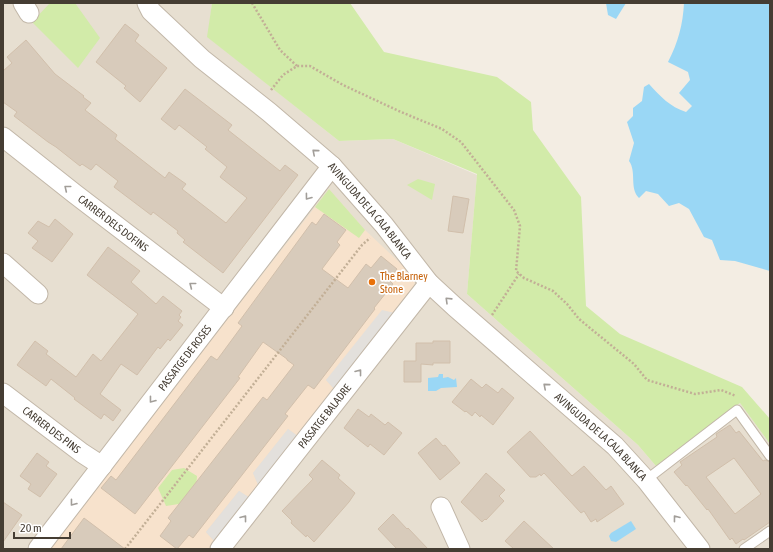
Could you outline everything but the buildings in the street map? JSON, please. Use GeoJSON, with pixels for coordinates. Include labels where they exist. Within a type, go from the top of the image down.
{"type":"FeatureCollection","features":[{"type":"Feature","properties":{"kind":"street","name":"AVINGUDA DE LA CALA BLANCA"},"geometry":{"type":"LineString","coordinates":[[147,3],[151,11],[202,59],[270,112],[332,166],[384,225],[429,283],[615,446],[646,480],[700,549]]}},
{"type":"Feature","properties":{"kind":"street","name":"CARRER DELS DOFINS"},"geometry":{"type":"LineString","coordinates":[[3,137],[224,308]]}},
{"type":"Feature","properties":{"kind":"street","name":"PASSATGE DE ROSES"},"geometry":{"type":"LineString","coordinates":[[38,549],[332,166]]}},
{"type":"Feature","properties":{"kind":"street"},"geometry":{"type":"LineString","coordinates":[[3,263],[38,294]]}},
{"type":"Feature","properties":{"kind":"street","name":"PASSATGE BALADRE"},"geometry":{"type":"LineString","coordinates":[[220,549],[429,283]]}},
{"type":"Feature","properties":{"kind":"street","name":"CARRER DES PINS"},"geometry":{"type":"LineString","coordinates":[[3,394],[82,453],[102,466]]}},
{"type":"Feature","properties":{"kind":"street"},"geometry":{"type":"LineString","coordinates":[[441,507],[460,549]]}},
{"type":"Feature","properties":{"kind":"lane"},"geometry":{"type":"LineString","coordinates":[[646,480],[737,410],[770,456]]}},
{"type":"Feature","properties":{"kind":"lane"},"geometry":{"type":"LineString","coordinates":[[744,549],[770,531]]}},
{"type":"Feature","properties":{"kind":"path"},"geometry":{"type":"LineString","coordinates":[[252,3],[280,50],[297,66]]}},
{"type":"Feature","properties":{"kind":"path"},"geometry":{"type":"LineString","coordinates":[[270,91],[283,75],[297,66],[310,66],[343,85],[442,129],[461,142],[514,210],[520,226],[516,271],[519,274],[524,278],[552,291],[567,304],[579,319],[634,364],[647,380],[695,394],[720,390],[741,399]]}},
{"type":"Feature","properties":{"kind":"path"},"geometry":{"type":"LineString","coordinates":[[125,549],[362,245],[373,234]]}},
{"type":"Feature","properties":{"kind":"path"},"geometry":{"type":"LineString","coordinates":[[488,320],[519,274]]}},
{"type":"Feature","properties":{"kind":"shaded area"},"geometry":{"type":"Polygon","coordinates":[[[3,3],[212,3],[208,37],[339,141],[393,139],[477,175],[467,294],[638,445],[656,466],[740,403],[770,444],[770,549],[3,549],[3,3]]]}},
{"type":"Feature","properties":{"kind":"shaded area"},"geometry":{"type":"Polygon","coordinates":[[[329,189],[365,230],[415,277],[414,289],[395,313],[326,380],[336,391],[299,437],[288,429],[253,473],[259,487],[250,498],[239,491],[206,532],[215,542],[209,549],[48,549],[329,189]]]}},
{"type":"Feature","properties":{"kind":"shaded area"},"geometry":{"type":"Polygon","coordinates":[[[382,310],[395,313],[336,391],[326,380],[382,310]]]}},
{"type":"Feature","properties":{"kind":"shaded area"},"geometry":{"type":"Polygon","coordinates":[[[288,429],[299,437],[259,487],[253,473],[288,429]]]}},
{"type":"Feature","properties":{"kind":"shaded area"},"geometry":{"type":"Polygon","coordinates":[[[239,491],[250,498],[215,542],[206,532],[239,491]]]}},
{"type":"Feature","properties":{"kind":"green space"},"geometry":{"type":"Polygon","coordinates":[[[50,3],[75,3],[100,38],[78,68],[32,22],[50,3]]]}},
{"type":"Feature","properties":{"kind":"green space"},"geometry":{"type":"Polygon","coordinates":[[[212,3],[350,3],[384,52],[497,77],[531,102],[533,130],[581,197],[586,306],[620,334],[742,387],[770,419],[770,444],[740,403],[656,466],[638,445],[467,294],[477,174],[393,139],[339,141],[207,37],[212,3]]]}},
{"type":"Feature","properties":{"kind":"green space"},"geometry":{"type":"Polygon","coordinates":[[[418,179],[435,184],[432,200],[407,185],[418,179]]]}},
{"type":"Feature","properties":{"kind":"green space"},"geometry":{"type":"Polygon","coordinates":[[[329,189],[365,230],[359,238],[315,207],[329,189]]]}},
{"type":"Feature","properties":{"kind":"green space"},"geometry":{"type":"Polygon","coordinates":[[[184,468],[197,476],[196,490],[185,503],[166,506],[158,488],[172,470],[184,468]]]}},
{"type":"Feature","properties":{"kind":"water"},"geometry":{"type":"Polygon","coordinates":[[[606,3],[626,3],[616,19],[608,15],[606,3]]]}},
{"type":"Feature","properties":{"kind":"water"},"geometry":{"type":"Polygon","coordinates":[[[684,3],[770,3],[770,271],[735,261],[720,260],[712,240],[704,237],[689,209],[679,203],[669,206],[658,194],[646,191],[639,198],[634,190],[633,170],[629,161],[634,143],[627,122],[633,116],[633,108],[642,101],[644,87],[649,84],[666,101],[680,110],[686,112],[692,106],[679,93],[690,80],[688,72],[668,62],[675,48],[684,3]]]}},
{"type":"Feature","properties":{"kind":"water"},"geometry":{"type":"Polygon","coordinates":[[[439,374],[443,374],[443,378],[448,377],[454,380],[456,378],[457,387],[428,391],[428,378],[438,377],[439,374]]]}},
{"type":"Feature","properties":{"kind":"water"},"geometry":{"type":"Polygon","coordinates":[[[631,521],[636,529],[616,542],[611,541],[609,536],[611,533],[631,521]]]}},
{"type":"Feature","properties":{"kind":"place","name":"The Blarney Stone"},"geometry":{"type":"Point","coordinates":[372,282]}}]}
